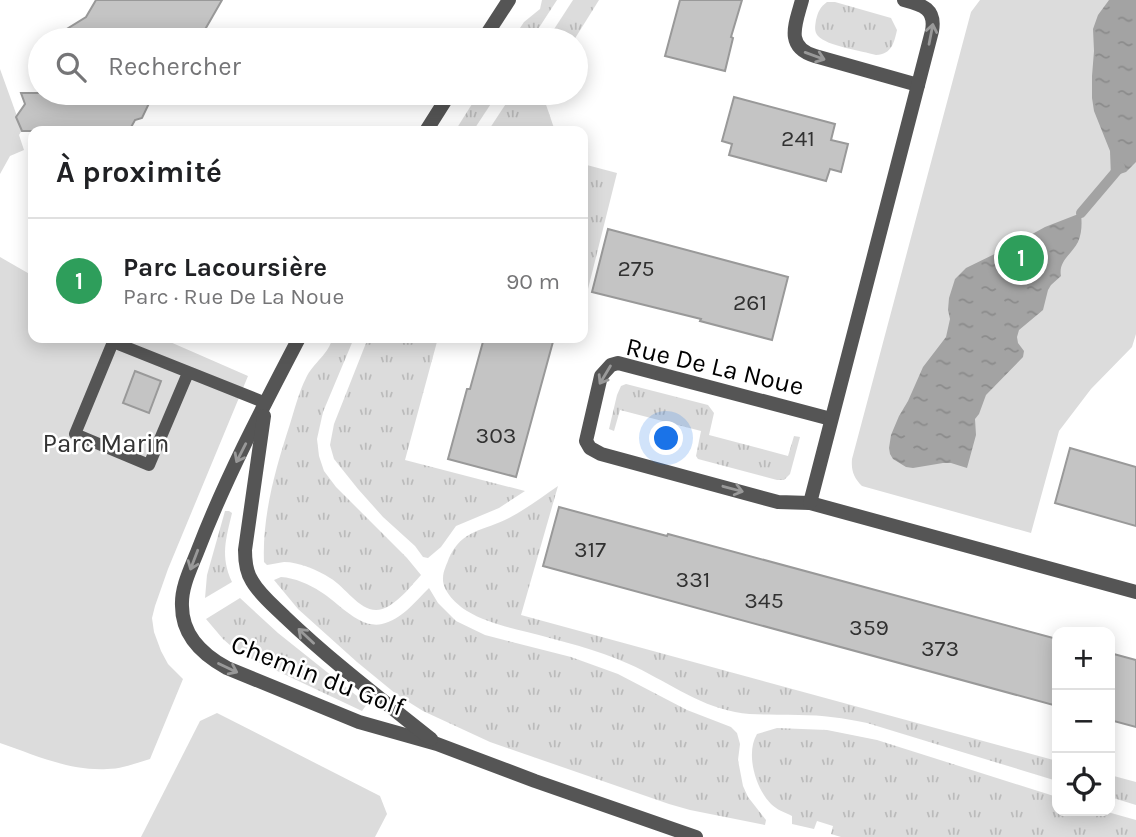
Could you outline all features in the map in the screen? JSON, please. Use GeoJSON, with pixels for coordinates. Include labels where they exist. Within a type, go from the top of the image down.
{"type":"FeatureCollection","features":[{"type":"Feature","properties":{"kind":"street"},"geometry":{"type":"LineString","coordinates":[[491,28],[509,0]]}},
{"type":"Feature","properties":{"kind":"street"},"geometry":{"type":"LineString","coordinates":[[802,0],[794,35],[800,49],[815,57],[918,85]]}},
{"type":"Feature","properties":{"kind":"street","name":"Rue De La Noue"},"geometry":{"type":"LineString","coordinates":[[810,503],[932,31],[932,16],[928,9],[904,0]]}},
{"type":"Feature","properties":{"kind":"street"},"geometry":{"type":"LineString","coordinates":[[429,126],[442,105]]}},
{"type":"Feature","properties":{"kind":"street","name":"Chemin du Golf"},"geometry":{"type":"LineString","coordinates":[[296,343],[216,503],[187,580],[182,607],[186,628],[195,644],[211,660],[227,668],[359,722],[437,744],[696,837]]}},
{"type":"Feature","properties":{"kind":"street","name":"Rue De La Noue"},"geometry":{"type":"LineString","coordinates":[[831,419],[618,363],[611,365],[601,376],[586,441],[587,446],[601,454],[778,502],[810,503],[1136,592]]}},
{"type":"Feature","properties":{"kind":"street","name":"Chemin du Golf"},"geometry":{"type":"LineString","coordinates":[[266,403],[245,550],[246,567],[252,583],[306,637],[437,744]]}},
{"type":"Feature","properties":{"kind":"lane"},"geometry":{"type":"LineString","coordinates":[[114,343],[75,434],[149,465],[188,373]]}},
{"type":"Feature","properties":{"kind":"lane"},"geometry":{"type":"LineString","coordinates":[[116,343],[266,403]]}},
{"type":"Feature","properties":{"kind":"green space"},"geometry":{"type":"Polygon","coordinates":[[[542,0],[557,0],[539,28],[520,28],[524,22],[540,9],[542,0]]]}},
{"type":"Feature","properties":{"kind":"green space"},"geometry":{"type":"Polygon","coordinates":[[[573,0],[599,0],[582,28],[555,28],[573,0]]]}},
{"type":"Feature","properties":{"kind":"green space"},"geometry":{"type":"Polygon","coordinates":[[[980,0],[1136,0],[1136,334],[1132,347],[1091,389],[1059,431],[1031,533],[862,486],[852,467],[971,12],[980,0]]]}},
{"type":"Feature","properties":{"kind":"green space"},"geometry":{"type":"Polygon","coordinates":[[[827,2],[891,18],[897,30],[891,47],[876,55],[823,40],[815,31],[815,25],[820,10],[827,2]]]}},
{"type":"Feature","properties":{"kind":"green space"},"geometry":{"type":"Polygon","coordinates":[[[0,69],[22,130],[19,135],[24,150],[10,156],[0,174],[0,69]]]}},
{"type":"Feature","properties":{"kind":"green space"},"geometry":{"type":"Polygon","coordinates":[[[471,105],[490,105],[476,126],[458,126],[471,105]]]}},
{"type":"Feature","properties":{"kind":"green space"},"geometry":{"type":"Polygon","coordinates":[[[505,105],[546,105],[553,126],[491,126],[505,105]]]}},
{"type":"Feature","properties":{"kind":"green space"},"geometry":{"type":"Polygon","coordinates":[[[588,165],[617,173],[588,289],[588,165]]]}},
{"type":"Feature","properties":{"kind":"green space","name":"Parc Marin"},"geometry":{"type":"Polygon","coordinates":[[[0,257],[28,273],[28,343],[172,343],[248,376],[155,606],[152,618],[161,651],[168,664],[183,679],[150,759],[124,767],[93,769],[52,761],[0,743],[0,257]]]}},
{"type":"Feature","properties":{"kind":"green space"},"geometry":{"type":"Polygon","coordinates":[[[331,343],[352,343],[323,412],[317,439],[324,471],[336,487],[421,575],[398,599],[380,610],[364,607],[337,583],[314,569],[290,562],[267,565],[264,562],[268,509],[285,440],[304,383],[331,343]]]}},
{"type":"Feature","properties":{"kind":"green space"},"geometry":{"type":"Polygon","coordinates":[[[366,343],[437,343],[405,460],[525,491],[499,508],[456,526],[441,547],[428,558],[423,557],[415,546],[383,517],[334,459],[330,445],[334,424],[366,343]]]}},
{"type":"Feature","properties":{"kind":"green space"},"geometry":{"type":"Polygon","coordinates":[[[626,384],[708,405],[714,413],[709,435],[788,456],[794,436],[800,437],[790,474],[784,480],[777,480],[698,459],[696,456],[701,431],[620,410],[614,431],[609,429],[617,395],[621,386],[626,384]]]}},
{"type":"Feature","properties":{"kind":"green space"},"geometry":{"type":"Polygon","coordinates":[[[558,486],[521,615],[1052,760],[1052,779],[867,723],[841,718],[743,713],[720,708],[693,698],[617,659],[474,615],[451,597],[443,583],[444,570],[454,548],[474,532],[528,507],[558,486]]]}},
{"type":"Feature","properties":{"kind":"green space"},"geometry":{"type":"Polygon","coordinates":[[[225,511],[232,513],[225,556],[232,582],[205,598],[207,575],[225,511]]]}},
{"type":"Feature","properties":{"kind":"green space"},"geometry":{"type":"Polygon","coordinates":[[[281,577],[312,586],[357,619],[374,625],[396,619],[429,588],[438,603],[456,621],[485,635],[571,657],[618,674],[687,710],[731,727],[737,733],[740,744],[738,760],[743,786],[766,820],[765,825],[669,804],[490,742],[423,711],[396,694],[298,609],[274,580],[281,577]]]}},
{"type":"Feature","properties":{"kind":"green space"},"geometry":{"type":"Polygon","coordinates":[[[240,598],[278,633],[367,704],[362,711],[239,653],[223,639],[206,619],[240,598]]]}},
{"type":"Feature","properties":{"kind":"green space"},"geometry":{"type":"Polygon","coordinates":[[[217,713],[380,796],[387,814],[375,837],[141,837],[200,721],[217,713]]]}},
{"type":"Feature","properties":{"kind":"green space"},"geometry":{"type":"Polygon","coordinates":[[[777,728],[827,730],[877,740],[1052,795],[1052,816],[1115,814],[1136,820],[1136,837],[841,837],[831,834],[833,826],[817,821],[814,829],[792,824],[792,816],[771,804],[757,781],[752,751],[757,734],[777,728]]]}},
{"type":"Feature","properties":{"kind":"green space"},"geometry":{"type":"Polygon","coordinates":[[[1115,776],[1136,782],[1136,805],[1115,799],[1115,776]]]}},
{"type":"Feature","properties":{"kind":"water"},"geometry":{"type":"Polygon","coordinates":[[[1109,0],[1136,0],[1136,162],[1126,172],[1111,177],[1110,151],[1094,111],[1092,98],[1093,29],[1098,15],[1109,0]]]}},
{"type":"Feature","properties":{"kind":"water"},"geometry":{"type":"Polygon","coordinates":[[[1081,213],[1078,242],[1063,262],[1061,276],[1048,290],[1043,310],[1019,330],[1017,337],[1024,351],[1023,357],[986,395],[975,419],[976,435],[967,468],[943,463],[913,468],[893,459],[889,448],[899,416],[923,367],[946,337],[950,319],[949,298],[955,279],[966,268],[1045,227],[1081,213]]]}},
{"type":"Feature","properties":{"kind":"building"},"geometry":{"type":"Polygon","coordinates":[[[96,0],[222,0],[206,28],[68,28],[86,17],[96,0]]]}},
{"type":"Feature","properties":{"kind":"building"},"geometry":{"type":"Polygon","coordinates":[[[680,0],[742,0],[725,71],[665,56],[680,0]]]}},
{"type":"Feature","properties":{"kind":"building"},"geometry":{"type":"Polygon","coordinates":[[[21,93],[28,93],[28,105],[148,105],[142,118],[135,120],[132,126],[28,126],[28,131],[22,131],[16,117],[25,104],[21,93]]]}},
{"type":"Feature","properties":{"kind":"building"},"geometry":{"type":"Polygon","coordinates":[[[734,97],[835,124],[831,140],[848,144],[841,172],[830,169],[826,181],[729,155],[732,144],[722,141],[734,97]]]}},
{"type":"Feature","properties":{"kind":"building"},"geometry":{"type":"Polygon","coordinates":[[[608,229],[788,277],[772,340],[592,292],[608,229]]]}},
{"type":"Feature","properties":{"kind":"building"},"geometry":{"type":"Polygon","coordinates":[[[483,343],[553,343],[516,477],[448,459],[467,389],[470,389],[483,343]]]}},
{"type":"Feature","properties":{"kind":"building"},"geometry":{"type":"Polygon","coordinates":[[[135,371],[161,381],[149,413],[123,403],[135,371]]]}},
{"type":"Feature","properties":{"kind":"building"},"geometry":{"type":"Polygon","coordinates":[[[1070,448],[1136,467],[1136,526],[1055,503],[1070,448]]]}},
{"type":"Feature","properties":{"kind":"building"},"geometry":{"type":"Polygon","coordinates":[[[559,507],[1052,638],[1052,705],[543,566],[559,507]]]}},
{"type":"Feature","properties":{"kind":"building"},"geometry":{"type":"Polygon","coordinates":[[[1115,654],[1136,660],[1136,727],[1115,721],[1115,654]]]}},
{"type":"Feature","properties":{"kind":"waterway"},"geometry":{"type":"LineString","coordinates":[[1081,213],[1120,167]]}},
{"type":"Feature","properties":{"kind":"place","name":"Parc Lacoursière"},"geometry":{"type":"Point","coordinates":[1021,258]}}]}
